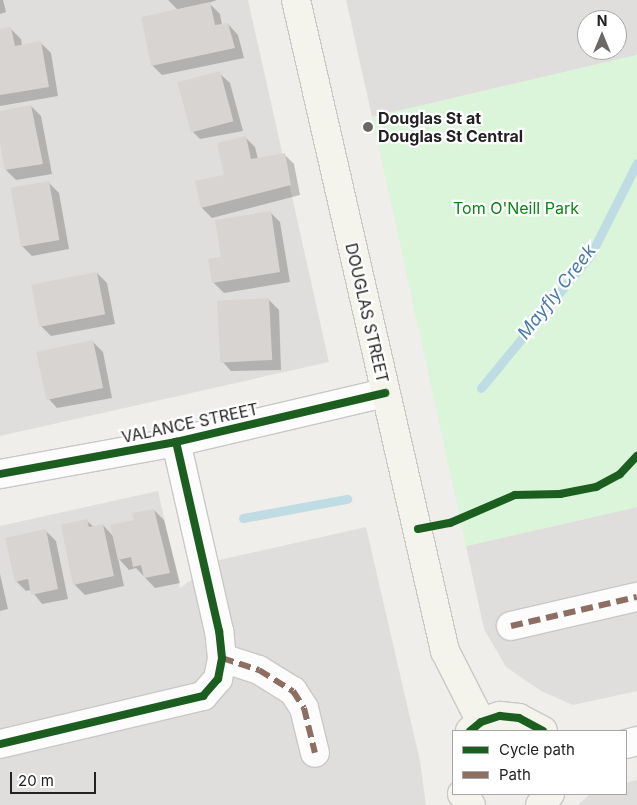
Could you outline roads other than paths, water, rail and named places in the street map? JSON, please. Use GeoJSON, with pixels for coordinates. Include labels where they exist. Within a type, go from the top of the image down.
{"type":"FeatureCollection","features":[{"type":"Feature","properties":{"kind":"main road","name":"DOUGLAS STREET"},"geometry":{"type":"LineString","coordinates":[[296,0],[444,651],[475,727]]}},
{"type":"Feature","properties":{"kind":"main road"},"geometry":{"type":"LineString","coordinates":[[475,727],[509,716],[528,721],[542,730]]}},
{"type":"Feature","properties":{"kind":"main road"},"geometry":{"type":"LineString","coordinates":[[463,795],[471,805]]}},
{"type":"Feature","properties":{"kind":"main road"},"geometry":{"type":"LineString","coordinates":[[540,805],[549,795]]}},
{"type":"Feature","properties":{"kind":"street","name":"VALANCE STREET"},"geometry":{"type":"LineString","coordinates":[[0,474],[176,442],[385,393]]}},
{"type":"Feature","properties":{"kind":"street"},"geometry":{"type":"LineString","coordinates":[[0,744],[203,696],[218,679],[222,658],[219,631],[176,442]]}},
{"type":"Feature","properties":{"kind":"street"},"geometry":{"type":"LineString","coordinates":[[511,626],[637,597]]}},
{"type":"Feature","properties":{"kind":"street"},"geometry":{"type":"LineString","coordinates":[[222,658],[259,670],[293,691],[304,708],[315,753]]}},
{"type":"Feature","properties":{"kind":"waterway","name":"Mayfly Creek"},"geometry":{"type":"LineString","coordinates":[[481,388],[591,254],[637,163]]}},
{"type":"Feature","properties":{"kind":"waterway"},"geometry":{"type":"LineString","coordinates":[[243,518],[347,499]]}},
{"type":"Feature","properties":{"kind":"place","name":"Douglas St at Douglas St Central"},"geometry":{"type":"Point","coordinates":[368,127]}},
{"type":"Feature","properties":{"kind":"park label","name":"Tom O'Neill Park"},"geometry":{"type":"Point","coordinates":[516,208]}}]}
